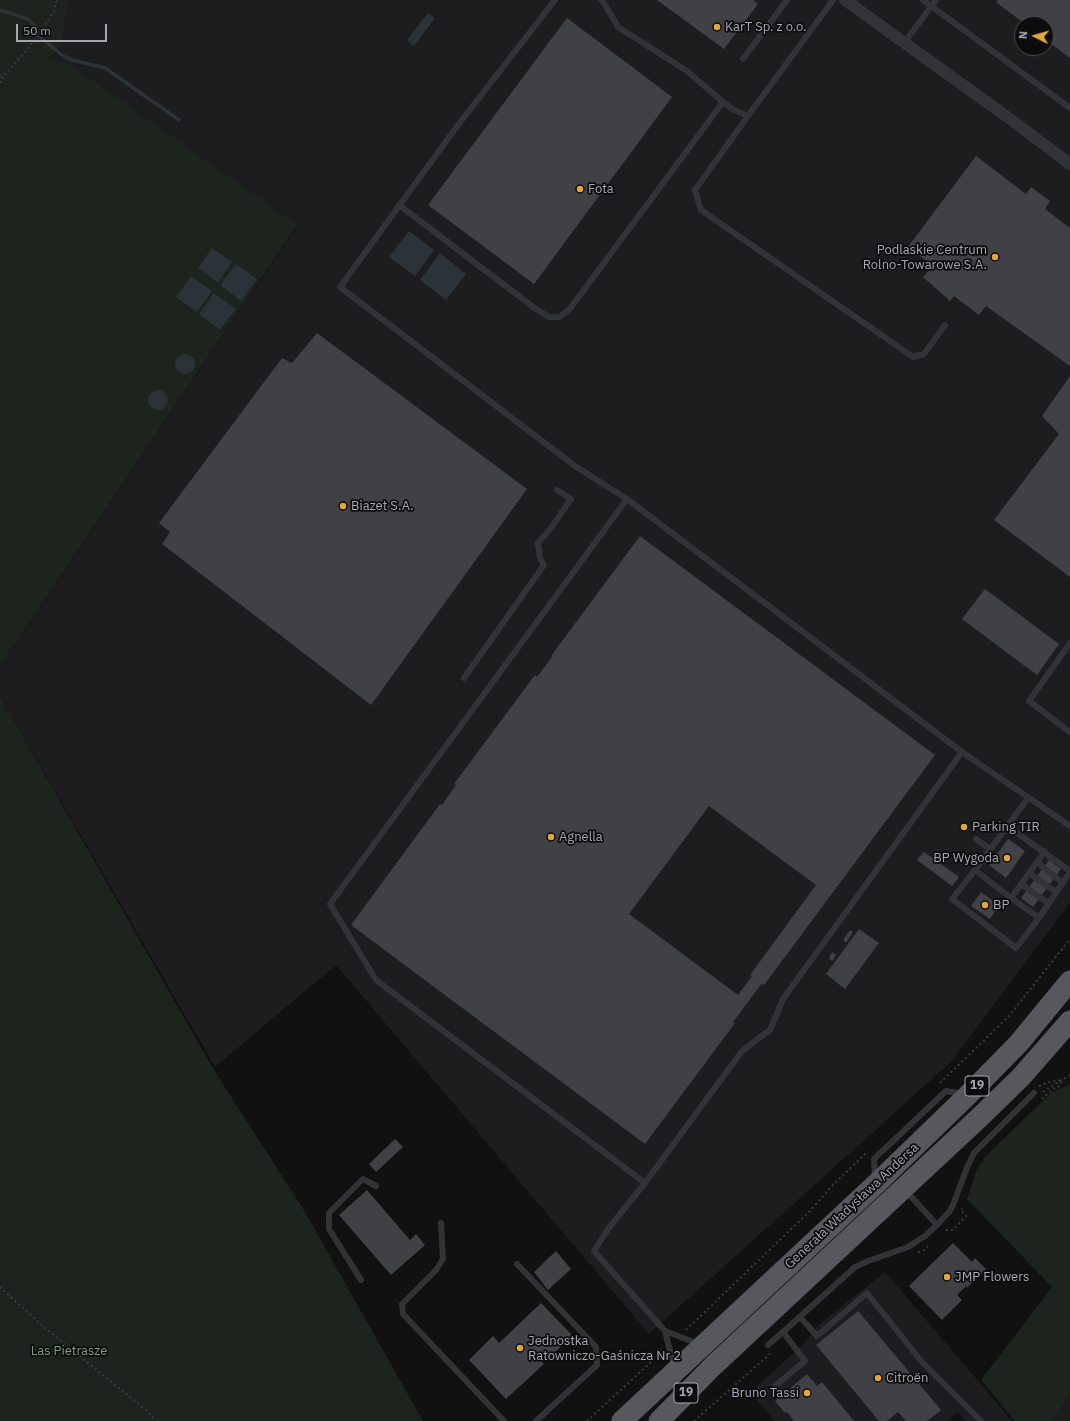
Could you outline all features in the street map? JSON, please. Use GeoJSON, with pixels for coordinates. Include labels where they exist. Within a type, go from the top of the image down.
{"type":"FeatureCollection","features":[{"type":"Feature","properties":{"kind":"highway","name":"Generała Władysława Andersa"},"geometry":{"type":"LineString","coordinates":[[622,1421],[875,1185],[968,1095],[1019,1043],[1070,981]]}},
{"type":"Feature","properties":{"kind":"highway","name":"Generała Władysława Andersa"},"geometry":{"type":"LineString","coordinates":[[659,1421],[713,1366],[904,1189],[1015,1082],[1065,1030]]}},
{"type":"Feature","properties":{"kind":"street"},"geometry":{"type":"LineString","coordinates":[[845,0],[1070,164]]}},
{"type":"Feature","properties":{"kind":"lane"},"geometry":{"type":"LineString","coordinates":[[555,0],[458,125],[340,287],[575,466],[627,499],[962,752],[1070,826]]}},
{"type":"Feature","properties":{"kind":"lane"},"geometry":{"type":"LineString","coordinates":[[601,0],[618,27],[687,71],[734,110],[748,116]]}},
{"type":"Feature","properties":{"kind":"lane"},"geometry":{"type":"LineString","coordinates":[[743,59],[787,0]]}},
{"type":"Feature","properties":{"kind":"lane"},"geometry":{"type":"LineString","coordinates":[[833,0],[695,190],[701,210],[913,357],[924,354],[945,325]]}},
{"type":"Feature","properties":{"kind":"lane"},"geometry":{"type":"LineString","coordinates":[[923,0],[1070,108]]}},
{"type":"Feature","properties":{"kind":"lane"},"geometry":{"type":"LineString","coordinates":[[904,42],[936,0]]}},
{"type":"Feature","properties":{"kind":"lane"},"geometry":{"type":"LineString","coordinates":[[399,205],[536,309],[548,316],[559,317],[569,310],[723,102]]}},
{"type":"Feature","properties":{"kind":"lane"},"geometry":{"type":"LineString","coordinates":[[464,678],[544,565],[540,558],[538,543],[551,528],[571,499],[557,490]]}},
{"type":"Feature","properties":{"kind":"lane"},"geometry":{"type":"LineString","coordinates":[[627,499],[330,904],[376,980],[645,1183]]}},
{"type":"Feature","properties":{"kind":"lane"},"geometry":{"type":"LineString","coordinates":[[1070,643],[1028,701],[1070,732]]}},
{"type":"Feature","properties":{"kind":"lane"},"geometry":{"type":"LineString","coordinates":[[676,1372],[665,1331],[594,1251],[608,1229],[645,1183],[742,1051],[770,1030],[783,999],[962,752]]}},
{"type":"Feature","properties":{"kind":"lane"},"geometry":{"type":"LineString","coordinates":[[1007,826],[1045,851],[1070,872],[1039,918],[1016,948],[952,899],[1028,798]]}},
{"type":"Feature","properties":{"kind":"lane"},"geometry":{"type":"LineString","coordinates":[[976,839],[990,849]]}},
{"type":"Feature","properties":{"kind":"lane"},"geometry":{"type":"LineString","coordinates":[[1011,898],[1045,851]]}},
{"type":"Feature","properties":{"kind":"lane"},"geometry":{"type":"LineString","coordinates":[[1037,862],[1063,883]]}},
{"type":"Feature","properties":{"kind":"lane"},"geometry":{"type":"LineString","coordinates":[[975,870],[1039,918]]}},
{"type":"Feature","properties":{"kind":"lane"},"geometry":{"type":"LineString","coordinates":[[1029,873],[1056,892]]}},
{"type":"Feature","properties":{"kind":"lane"},"geometry":{"type":"LineString","coordinates":[[1021,884],[1048,903]]}},
{"type":"Feature","properties":{"kind":"lane"},"geometry":{"type":"LineString","coordinates":[[768,1345],[855,1267],[908,1247],[925,1236],[937,1225],[949,1212],[953,1205],[974,1153],[1034,1093]]}},
{"type":"Feature","properties":{"kind":"lane"},"geometry":{"type":"LineString","coordinates":[[361,1280],[329,1229],[329,1213],[363,1179],[376,1186]]}},
{"type":"Feature","properties":{"kind":"lane"},"geometry":{"type":"LineString","coordinates":[[904,1189],[937,1225]]}},
{"type":"Feature","properties":{"kind":"lane"},"geometry":{"type":"LineString","coordinates":[[441,1223],[443,1259],[436,1270],[402,1304],[403,1314],[504,1421]]}},
{"type":"Feature","properties":{"kind":"lane"},"geometry":{"type":"LineString","coordinates":[[517,1264],[596,1347],[596,1365],[536,1421]]}},
{"type":"Feature","properties":{"kind":"lane"},"geometry":{"type":"LineString","coordinates":[[800,1317],[817,1336],[867,1293],[922,1362],[981,1421]]}},
{"type":"Feature","properties":{"kind":"lane"},"geometry":{"type":"LineString","coordinates":[[665,1331],[703,1346]]}},
{"type":"Feature","properties":{"kind":"lane"},"geometry":{"type":"LineString","coordinates":[[774,1388],[805,1361],[783,1332]]}},
{"type":"Feature","properties":{"kind":"path"},"geometry":{"type":"LineString","coordinates":[[0,83],[36,39],[54,11],[57,0]]}},
{"type":"Feature","properties":{"kind":"path"},"geometry":{"type":"LineString","coordinates":[[0,77],[6,74]]}},
{"type":"Feature","properties":{"kind":"path"},"geometry":{"type":"LineString","coordinates":[[1061,1080],[1039,1086],[1034,1093],[1041,1094],[1070,1075]]}},
{"type":"Feature","properties":{"kind":"path"},"geometry":{"type":"LineString","coordinates":[[1038,1102],[1053,1089],[1060,1086],[1061,1080]]}},
{"type":"Feature","properties":{"kind":"path"},"geometry":{"type":"LineString","coordinates":[[942,1233],[947,1229],[953,1230],[966,1216],[962,1210],[964,1203]]}},
{"type":"Feature","properties":{"kind":"path"},"geometry":{"type":"LineString","coordinates":[[918,1252],[924,1250],[932,1242]]}},
{"type":"Feature","properties":{"kind":"path"},"geometry":{"type":"LineString","coordinates":[[0,1287],[45,1328],[146,1410],[156,1421]]}},
{"type":"Feature","properties":{"kind":"path"},"geometry":{"type":"LineString","coordinates":[[694,1421],[765,1356],[774,1350],[781,1349],[791,1342]]}},
{"type":"Feature","properties":{"kind":"path"},"geometry":{"type":"LineString","coordinates":[[587,1421],[663,1351]]}},
{"type":"Feature","properties":{"kind":"shaded area"},"geometry":{"type":"Polygon","coordinates":[[[69,0],[1070,0],[1070,902],[952,1061],[649,1334],[336,965],[215,1067],[0,696],[0,666],[297,226],[73,66],[50,57],[62,44],[69,0]]]}},
{"type":"Feature","properties":{"kind":"shaded area"},"geometry":{"type":"Polygon","coordinates":[[[428,13],[435,18],[414,46],[407,40],[428,13]]]}},
{"type":"Feature","properties":{"kind":"shaded area"},"geometry":{"type":"Polygon","coordinates":[[[409,231],[434,250],[415,276],[389,257],[409,231]]]}},
{"type":"Feature","properties":{"kind":"shaded area"},"geometry":{"type":"Polygon","coordinates":[[[212,248],[232,262],[218,283],[198,268],[212,248]]]}},
{"type":"Feature","properties":{"kind":"shaded area"},"geometry":{"type":"Polygon","coordinates":[[[440,253],[466,274],[446,300],[420,280],[440,253]]]}},
{"type":"Feature","properties":{"kind":"shaded area"},"geometry":{"type":"Polygon","coordinates":[[[236,264],[257,279],[241,301],[220,285],[236,264]]]}},
{"type":"Feature","properties":{"kind":"shaded area"},"geometry":{"type":"Polygon","coordinates":[[[191,276],[212,291],[197,312],[176,297],[191,276]]]}},
{"type":"Feature","properties":{"kind":"shaded area"},"geometry":{"type":"Polygon","coordinates":[[[214,293],[236,309],[220,330],[199,314],[214,293]]]}},
{"type":"Feature","properties":{"kind":"shaded area"},"geometry":{"type":"Polygon","coordinates":[[[181,354],[189,354],[195,360],[195,368],[189,374],[181,374],[175,368],[175,360],[181,354]]]}},
{"type":"Feature","properties":{"kind":"shaded area"},"geometry":{"type":"Polygon","coordinates":[[[154,390],[162,390],[168,396],[168,404],[162,410],[154,410],[148,404],[148,396],[154,390]]]}},
{"type":"Feature","properties":{"kind":"shaded area"},"geometry":{"type":"Polygon","coordinates":[[[885,1272],[1012,1421],[966,1421],[958,1412],[948,1421],[775,1421],[750,1392],[804,1344],[813,1331],[827,1318],[885,1272]]]}},
{"type":"Feature","properties":{"kind":"shaded area"},"geometry":{"type":"Polygon","coordinates":[[[1070,1395],[1070,1421],[1052,1421],[1070,1395]]]}},
{"type":"Feature","properties":{"kind":"green space"},"geometry":{"type":"Polygon","coordinates":[[[0,0],[69,0],[62,44],[50,57],[73,66],[297,225],[0,666],[0,0]]]}},
{"type":"Feature","properties":{"kind":"green space","name":"Las Pietrasze"},"geometry":{"type":"Polygon","coordinates":[[[0,696],[214,1070],[305,1212],[423,1421],[0,1421],[0,696]]]}},
{"type":"Feature","properties":{"kind":"green space"},"geometry":{"type":"Polygon","coordinates":[[[1070,1084],[1070,1395],[1052,1421],[1015,1421],[981,1380],[1052,1287],[967,1199],[977,1169],[986,1156],[1051,1093],[1070,1084]]]}},
{"type":"Feature","properties":{"kind":"building","name":"KarT Sp. z o.o."},"geometry":{"type":"Polygon","coordinates":[[[657,0],[753,0],[758,4],[724,49],[657,0]]]}},
{"type":"Feature","properties":{"kind":"building"},"geometry":{"type":"Polygon","coordinates":[[[998,0],[1070,0],[1070,58],[1054,46],[1054,16],[1014,16],[996,2],[998,0]]]}},
{"type":"Feature","properties":{"kind":"building"},"geometry":{"type":"Polygon","coordinates":[[[567,18],[672,97],[534,284],[428,205],[567,18]]]}},
{"type":"Feature","properties":{"kind":"building","name":"Podlaskie Centrum Rolno-Towarowe S.A."},"geometry":{"type":"Polygon","coordinates":[[[976,156],[1026,194],[1031,187],[1050,201],[1045,209],[1070,228],[1070,366],[986,306],[979,315],[954,296],[950,301],[923,277],[933,266],[908,247],[976,156]]]}},
{"type":"Feature","properties":{"kind":"building","name":"Biazet S.A."},"geometry":{"type":"Polygon","coordinates":[[[317,333],[527,489],[371,705],[162,544],[170,532],[159,523],[282,358],[292,363],[317,333]]]}},
{"type":"Feature","properties":{"kind":"building"},"geometry":{"type":"Polygon","coordinates":[[[1070,376],[1070,577],[994,520],[1059,434],[1042,416],[1070,376]]]}},
{"type":"Feature","properties":{"kind":"building","name":"Agnella"},"geometry":{"type":"Polygon","coordinates":[[[640,536],[935,755],[764,985],[762,983],[733,1022],[735,1023],[645,1144],[351,925],[440,804],[442,805],[456,785],[454,784],[535,675],[537,677],[552,657],[551,656],[640,536]],[[709,806],[629,914],[738,995],[752,976],[750,975],[816,885],[709,806]]]}},
{"type":"Feature","properties":{"kind":"building"},"geometry":{"type":"Polygon","coordinates":[[[985,589],[1059,644],[1037,675],[962,619],[985,589]]]}},
{"type":"Feature","properties":{"kind":"building","name":"BP Wygoda"},"geometry":{"type":"Polygon","coordinates":[[[1008,839],[1025,851],[1006,878],[989,865],[1008,839]]]}},
{"type":"Feature","properties":{"kind":"building"},"geometry":{"type":"Polygon","coordinates":[[[924,852],[959,877],[952,886],[917,860],[924,852]]]}},
{"type":"Feature","properties":{"kind":"building"},"geometry":{"type":"Polygon","coordinates":[[[1049,860],[1061,869],[1033,907],[1021,898],[1049,860]]]}},
{"type":"Feature","properties":{"kind":"building","name":"BP"},"geometry":{"type":"Polygon","coordinates":[[[981,892],[999,905],[990,919],[971,906],[981,892]]]}},
{"type":"Feature","properties":{"kind":"building"},"geometry":{"type":"Polygon","coordinates":[[[859,929],[879,943],[845,989],[826,974],[859,929]]]}},
{"type":"Feature","properties":{"kind":"building"},"geometry":{"type":"Polygon","coordinates":[[[850,930],[853,932],[846,943],[843,940],[850,930]]]}},
{"type":"Feature","properties":{"kind":"building"},"geometry":{"type":"Polygon","coordinates":[[[832,952],[836,955],[832,961],[829,958],[832,952]]]}},
{"type":"Feature","properties":{"kind":"building"},"geometry":{"type":"Polygon","coordinates":[[[395,1139],[403,1147],[376,1172],[369,1164],[395,1139]]]}},
{"type":"Feature","properties":{"kind":"building"},"geometry":{"type":"Polygon","coordinates":[[[367,1190],[410,1240],[416,1234],[425,1245],[391,1275],[339,1215],[367,1190]]]}},
{"type":"Feature","properties":{"kind":"building","name":"JMP Flowers"},"geometry":{"type":"Polygon","coordinates":[[[953,1243],[972,1262],[975,1258],[986,1269],[967,1288],[966,1286],[957,1295],[962,1300],[942,1320],[909,1286],[953,1243]]]}},
{"type":"Feature","properties":{"kind":"building"},"geometry":{"type":"Polygon","coordinates":[[[556,1251],[571,1269],[548,1290],[534,1272],[556,1251]]]}},
{"type":"Feature","properties":{"kind":"building","name":"Jednostka Ratowniczo-Gaśnicza Nr 2"},"geometry":{"type":"Polygon","coordinates":[[[541,1303],[573,1336],[554,1353],[542,1361],[544,1364],[506,1399],[469,1360],[493,1336],[499,1343],[541,1303]]]}},
{"type":"Feature","properties":{"kind":"building","name":"Citroën"},"geometry":{"type":"Polygon","coordinates":[[[858,1311],[941,1410],[927,1421],[906,1421],[898,1412],[887,1421],[879,1421],[816,1345],[858,1311]]]}},
{"type":"Feature","properties":{"kind":"building","name":"Bruno Tassi"},"geometry":{"type":"Polygon","coordinates":[[[807,1374],[817,1386],[822,1382],[854,1421],[794,1421],[787,1412],[785,1413],[775,1401],[807,1374]]]}},
{"type":"Feature","properties":{"kind":"waterway"},"geometry":{"type":"LineString","coordinates":[[0,10],[28,19],[34,25],[35,31]]}},
{"type":"Feature","properties":{"kind":"waterway"},"geometry":{"type":"LineString","coordinates":[[41,38],[63,56],[72,60],[105,68],[179,120]]}},
{"type":"Feature","properties":{"kind":"place","name":"KarT Sp. z o.o."},"geometry":{"type":"Point","coordinates":[717,27]}},
{"type":"Feature","properties":{"kind":"place","name":"Fota"},"geometry":{"type":"Point","coordinates":[580,189]}},
{"type":"Feature","properties":{"kind":"place","name":"Podlaskie Centrum Rolno-Towarowe S.A."},"geometry":{"type":"Point","coordinates":[995,257]}},
{"type":"Feature","properties":{"kind":"place","name":"Biazet S.A."},"geometry":{"type":"Point","coordinates":[343,506]}},
{"type":"Feature","properties":{"kind":"place","name":"Parking TIR"},"geometry":{"type":"Point","coordinates":[964,827]}},
{"type":"Feature","properties":{"kind":"place","name":"Agnella"},"geometry":{"type":"Point","coordinates":[551,837]}},
{"type":"Feature","properties":{"kind":"place","name":"BP Wygoda"},"geometry":{"type":"Point","coordinates":[1007,858]}},
{"type":"Feature","properties":{"kind":"place","name":"BP"},"geometry":{"type":"Point","coordinates":[985,905]}},
{"type":"Feature","properties":{"kind":"place","name":"JMP Flowers"},"geometry":{"type":"Point","coordinates":[947,1277]}},
{"type":"Feature","properties":{"kind":"place","name":"Jednostka Ratowniczo-Gaśnicza Nr 2"},"geometry":{"type":"Point","coordinates":[520,1348]}},
{"type":"Feature","properties":{"kind":"place","name":"Citroën"},"geometry":{"type":"Point","coordinates":[878,1378]}},
{"type":"Feature","properties":{"kind":"place","name":"Bruno Tassi"},"geometry":{"type":"Point","coordinates":[807,1393]}}]}
